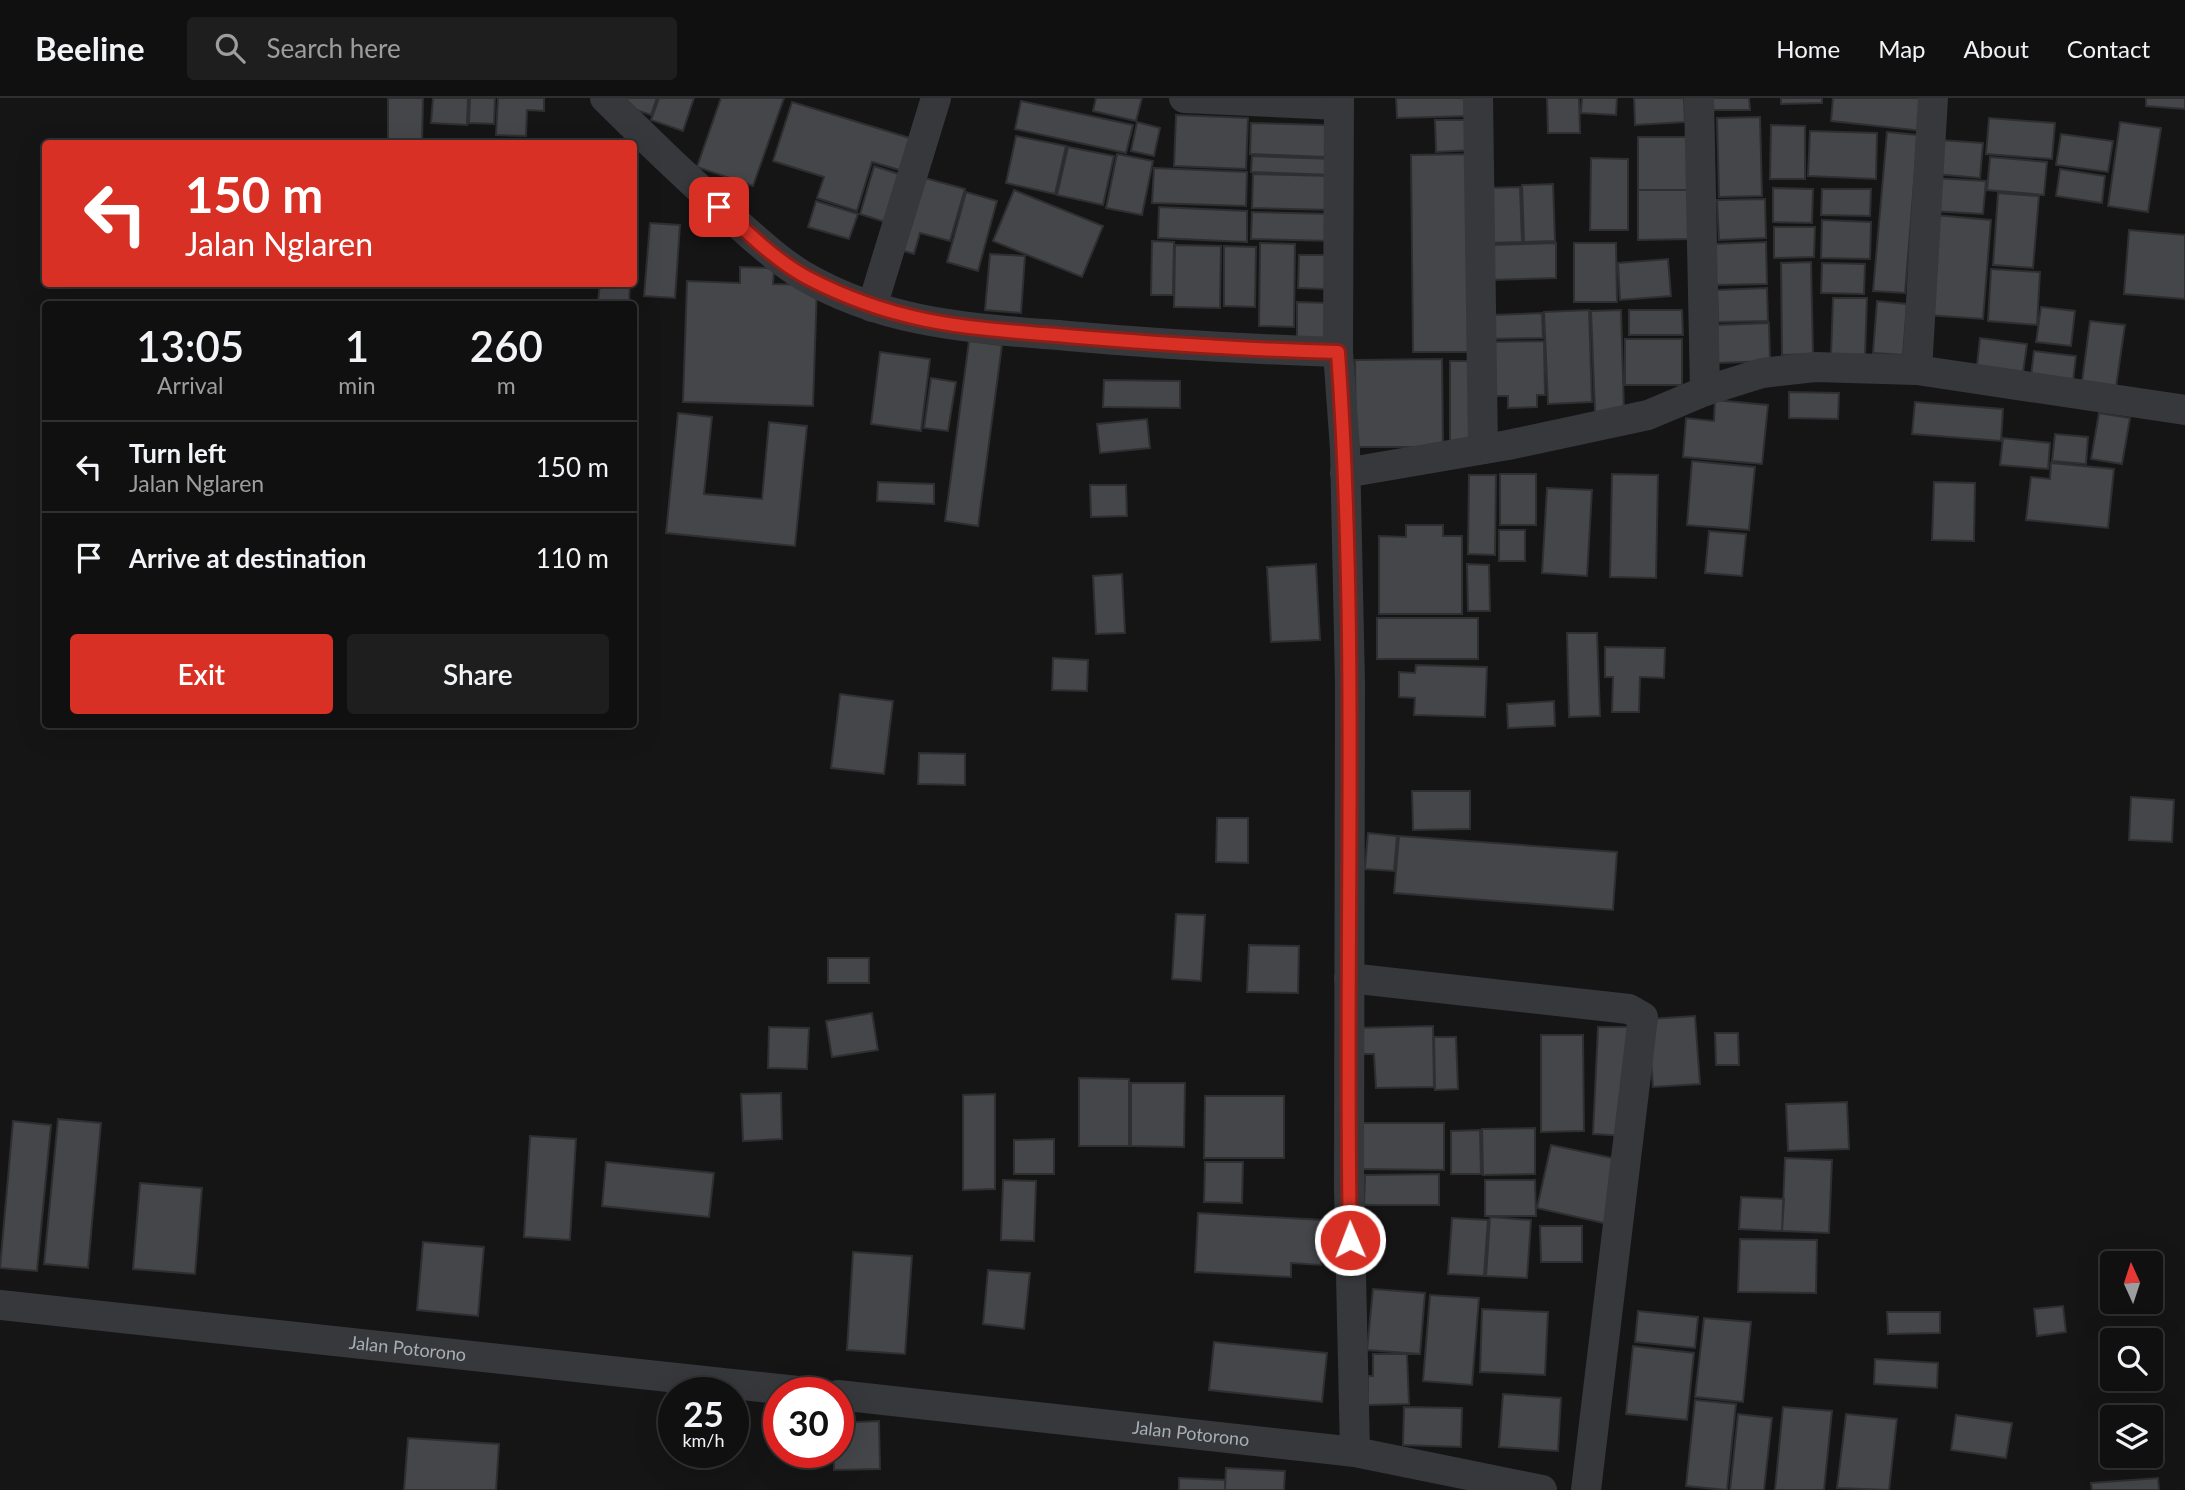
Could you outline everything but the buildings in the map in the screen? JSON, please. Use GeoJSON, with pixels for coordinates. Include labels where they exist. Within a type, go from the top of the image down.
{"type":"FeatureCollection","features":[{"type":"Feature","properties":{"kind":"street"},"geometry":{"type":"LineString","coordinates":[[605,98],[681,173],[777,258],[804,276],[872,307],[911,320],[989,331],[1207,348],[1338,352]]}},
{"type":"Feature","properties":{"kind":"street"},"geometry":{"type":"LineString","coordinates":[[872,307],[936,98]]}},
{"type":"Feature","properties":{"kind":"street"},"geometry":{"type":"LineString","coordinates":[[1184,98],[1339,101],[1338,352],[1345,473],[1350,684],[1349,1187],[1356,1452]]}},
{"type":"Feature","properties":{"kind":"street"},"geometry":{"type":"LineString","coordinates":[[1478,98],[1483,449]]}},
{"type":"Feature","properties":{"kind":"street"},"geometry":{"type":"LineString","coordinates":[[1699,98],[1705,391]]}},
{"type":"Feature","properties":{"kind":"street"},"geometry":{"type":"LineString","coordinates":[[1917,370],[1933,98]]}},
{"type":"Feature","properties":{"kind":"street"},"geometry":{"type":"LineString","coordinates":[[1345,473],[1483,449],[1648,415],[1705,391],[1762,373],[1815,367],[1917,370],[2185,410]]}},
{"type":"Feature","properties":{"kind":"street"},"geometry":{"type":"LineString","coordinates":[[1349,978],[1629,1009],[1643,1017],[1586,1490]]}},
{"type":"Feature","properties":{"kind":"street","name":"Jalan Potorono"},"geometry":{"type":"LineString","coordinates":[[0,1305],[763,1387]]}},
{"type":"Feature","properties":{"kind":"street","name":"Jalan Potorono"},"geometry":{"type":"LineString","coordinates":[[854,1397],[1356,1452],[1542,1490]]}},
{"type":"Feature","properties":{"kind":"route"},"geometry":{"type":"LineString","coordinates":[[719,207],[777,258],[804,276],[872,307],[911,320],[989,331],[1207,348],[1338,352],[1345,449],[1350,684],[1350,1240]]}}]}
